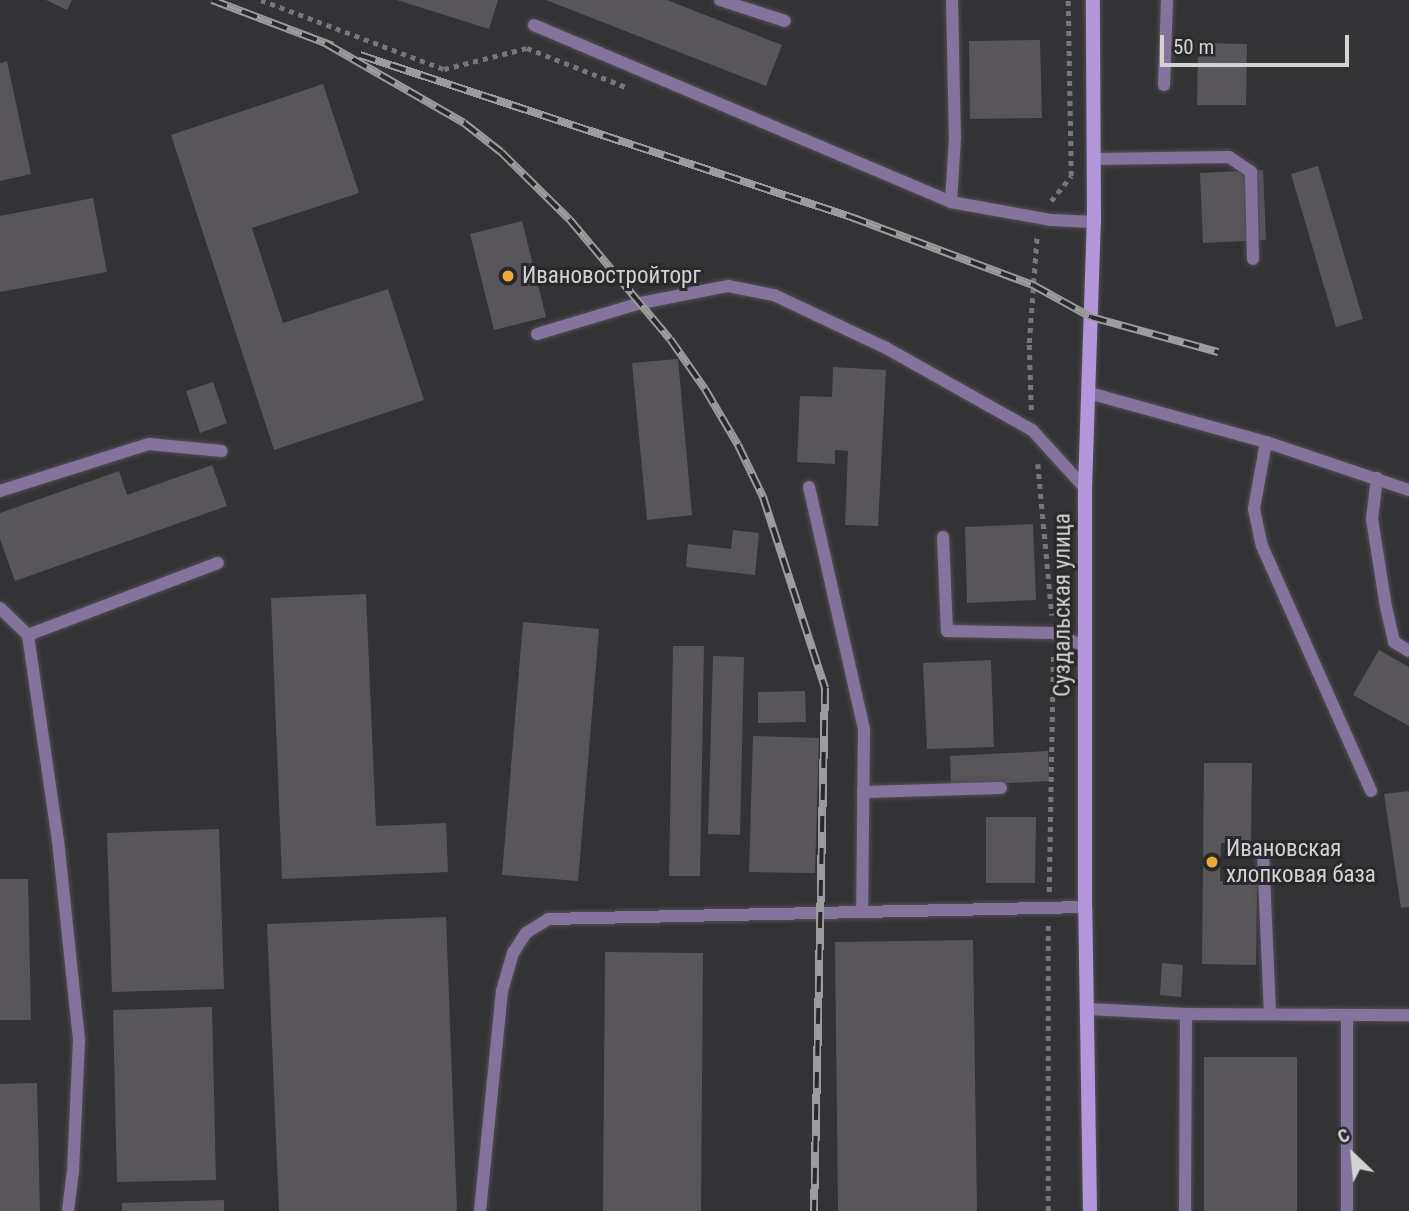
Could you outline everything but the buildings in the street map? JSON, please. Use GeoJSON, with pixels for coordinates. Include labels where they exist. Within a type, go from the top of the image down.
{"type":"FeatureCollection","features":[{"type":"Feature","properties":{"kind":"main road","name":"Суздальская улица"},"geometry":{"type":"LineString","coordinates":[[1090,1211],[1084,907],[1086,488],[1094,222],[1093,0]]}},
{"type":"Feature","properties":{"kind":"lane"},"geometry":{"type":"LineString","coordinates":[[719,0],[785,21]]}},
{"type":"Feature","properties":{"kind":"lane"},"geometry":{"type":"LineString","coordinates":[[951,202],[955,138],[952,0]]}},
{"type":"Feature","properties":{"kind":"lane"},"geometry":{"type":"LineString","coordinates":[[1164,85],[1167,0]]}},
{"type":"Feature","properties":{"kind":"lane"},"geometry":{"type":"LineString","coordinates":[[534,25],[951,202],[1038,218],[1094,222]]}},
{"type":"Feature","properties":{"kind":"lane"},"geometry":{"type":"LineString","coordinates":[[1094,159],[1229,157],[1251,172],[1253,259]]}},
{"type":"Feature","properties":{"kind":"lane"},"geometry":{"type":"LineString","coordinates":[[537,334],[641,303],[728,286],[774,295],[923,368],[1032,430],[1086,488]]}},
{"type":"Feature","properties":{"kind":"lane"},"geometry":{"type":"LineString","coordinates":[[1089,393],[1266,442],[1409,490]]}},
{"type":"Feature","properties":{"kind":"lane"},"geometry":{"type":"LineString","coordinates":[[1266,442],[1254,509],[1262,546],[1371,791]]}},
{"type":"Feature","properties":{"kind":"lane"},"geometry":{"type":"LineString","coordinates":[[0,491],[149,444],[222,451]]}},
{"type":"Feature","properties":{"kind":"lane"},"geometry":{"type":"LineString","coordinates":[[1377,478],[1372,519],[1394,642],[1409,651]]}},
{"type":"Feature","properties":{"kind":"lane"},"geometry":{"type":"LineString","coordinates":[[809,487],[864,730],[862,912]]}},
{"type":"Feature","properties":{"kind":"lane"},"geometry":{"type":"LineString","coordinates":[[943,537],[947,631],[1053,633],[1086,647]]}},
{"type":"Feature","properties":{"kind":"lane"},"geometry":{"type":"LineString","coordinates":[[28,635],[218,562]]}},
{"type":"Feature","properties":{"kind":"lane"},"geometry":{"type":"LineString","coordinates":[[0,608],[28,635],[58,841],[79,1040],[73,1172],[68,1211]]}},
{"type":"Feature","properties":{"kind":"lane"},"geometry":{"type":"LineString","coordinates":[[1394,642],[1409,635]]}},
{"type":"Feature","properties":{"kind":"lane"},"geometry":{"type":"LineString","coordinates":[[863,792],[1002,788]]}},
{"type":"Feature","properties":{"kind":"lane"},"geometry":{"type":"LineString","coordinates":[[1263,853],[1270,1014]]}},
{"type":"Feature","properties":{"kind":"lane"},"geometry":{"type":"LineString","coordinates":[[480,1211],[502,992],[513,953],[526,933],[548,919],[1084,907]]}},
{"type":"Feature","properties":{"kind":"lane"},"geometry":{"type":"LineString","coordinates":[[1088,1009],[1186,1014],[1409,1015]]}},
{"type":"Feature","properties":{"kind":"lane"},"geometry":{"type":"LineString","coordinates":[[1185,1211],[1186,1014]]}},
{"type":"Feature","properties":{"kind":"lane"},"geometry":{"type":"LineString","coordinates":[[1347,1015],[1347,1211]]}},
{"type":"Feature","properties":{"kind":"path"},"geometry":{"type":"LineString","coordinates":[[261,0],[444,69],[527,48],[630,89]]}},
{"type":"Feature","properties":{"kind":"path"},"geometry":{"type":"LineString","coordinates":[[1053,633],[1040,476],[1032,430],[1029,344],[1038,218],[1071,176],[1068,0]]}},
{"type":"Feature","properties":{"kind":"railway"},"geometry":{"type":"LineString","coordinates":[[212,0],[333,46]]}},
{"type":"Feature","properties":{"kind":"railway"},"geometry":{"type":"LineString","coordinates":[[325,43],[464,123],[501,152],[570,220],[670,339],[705,389],[738,445],[763,497],[825,688],[814,1211]]}},
{"type":"Feature","properties":{"kind":"railway"},"geometry":{"type":"LineString","coordinates":[[360,55],[851,217],[1033,285],[1091,317],[1218,352]]}},
{"type":"Feature","properties":{"kind":"place","name":"Ивановостройторг"},"geometry":{"type":"Point","coordinates":[508,276]}},
{"type":"Feature","properties":{"kind":"place","name":"Ивановская хлопковая база"},"geometry":{"type":"Point","coordinates":[1212,862]}}]}
